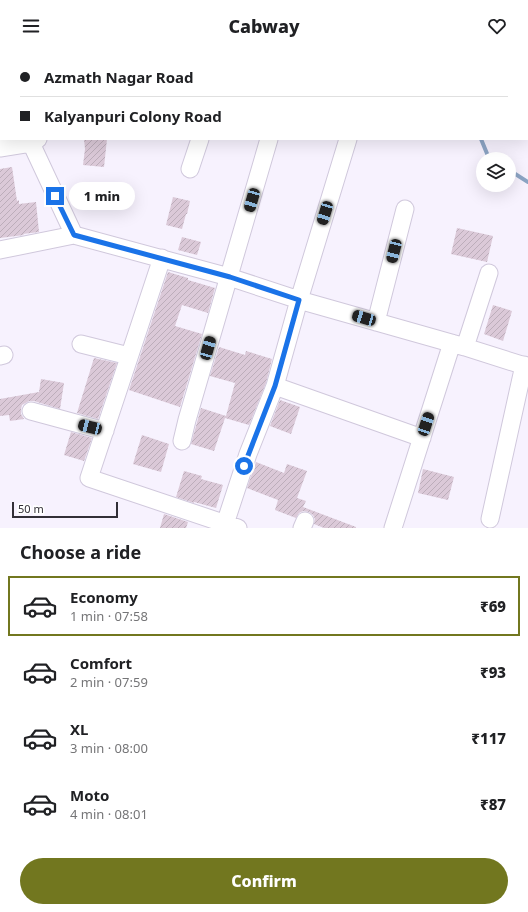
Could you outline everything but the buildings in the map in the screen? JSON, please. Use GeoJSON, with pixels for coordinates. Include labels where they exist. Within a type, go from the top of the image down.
{"type":"FeatureCollection","features":[{"type":"Feature","properties":{"kind":"street"},"geometry":{"type":"LineString","coordinates":[[0,148],[32,140],[74,235]]}},
{"type":"Feature","properties":{"kind":"street"},"geometry":{"type":"LineString","coordinates":[[190,169],[200,140]]}},
{"type":"Feature","properties":{"kind":"street"},"geometry":{"type":"LineString","coordinates":[[182,441],[269,140]]}},
{"type":"Feature","properties":{"kind":"street"},"geometry":{"type":"LineString","coordinates":[[162,258],[89,478],[231,526],[248,454],[275,386],[299,300],[348,140]]}},
{"type":"Feature","properties":{"kind":"street"},"geometry":{"type":"LineString","coordinates":[[376,322],[405,208]]}},
{"type":"Feature","properties":{"kind":"street"},"geometry":{"type":"LineString","coordinates":[[0,250],[74,235],[230,277],[299,300],[526,366],[490,519]]}},
{"type":"Feature","properties":{"kind":"street"},"geometry":{"type":"LineString","coordinates":[[393,528],[422,438],[458,345],[489,273]]}},
{"type":"Feature","properties":{"kind":"street"},"geometry":{"type":"LineString","coordinates":[[81,344],[129,356]]}},
{"type":"Feature","properties":{"kind":"street"},"geometry":{"type":"LineString","coordinates":[[275,386],[422,438]]}},
{"type":"Feature","properties":{"kind":"street"},"geometry":{"type":"LineString","coordinates":[[31,411],[105,430]]}},
{"type":"Feature","properties":{"kind":"waterway"},"geometry":{"type":"LineString","coordinates":[[481,140],[486,152]]}},
{"type":"Feature","properties":{"kind":"waterway"},"geometry":{"type":"LineString","coordinates":[[516,174],[528,182]]}},
{"type":"Feature","properties":{"kind":"route"},"geometry":{"type":"LineString","coordinates":[[55,196],[74,235],[230,277],[299,300],[275,386],[244,466]]}}]}
